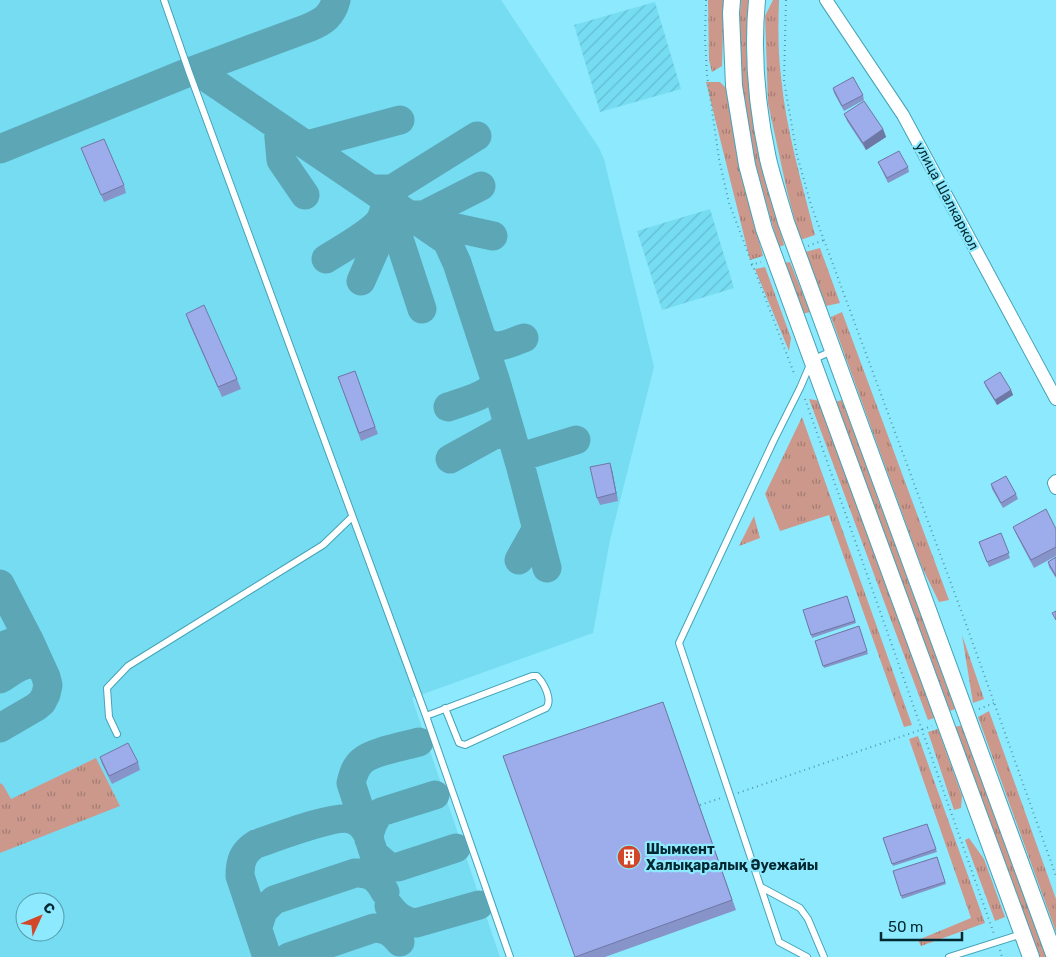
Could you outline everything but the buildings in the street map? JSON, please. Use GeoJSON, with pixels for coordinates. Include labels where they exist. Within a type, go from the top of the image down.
{"type":"FeatureCollection","features":[{"type":"Feature","properties":{"kind":"street"},"geometry":{"type":"LineString","coordinates":[[732,0],[730,13],[734,86],[747,165],[764,229],[1031,957]]}},
{"type":"Feature","properties":{"kind":"street"},"geometry":{"type":"LineString","coordinates":[[757,0],[755,17],[757,84],[768,159],[786,222],[1055,957]]}},
{"type":"Feature","properties":{"kind":"street"},"geometry":{"type":"LineString","coordinates":[[755,17],[763,0]]}},
{"type":"Feature","properties":{"kind":"street","name":"улица Шалкаркол"},"geometry":{"type":"LineString","coordinates":[[826,0],[903,115],[1056,399]]}},
{"type":"Feature","properties":{"kind":"street"},"geometry":{"type":"LineString","coordinates":[[1056,481],[1054,484],[1056,488]]}},
{"type":"Feature","properties":{"kind":"lane"},"geometry":{"type":"LineString","coordinates":[[164,0],[426,716],[510,957]]}},
{"type":"Feature","properties":{"kind":"lane"},"geometry":{"type":"LineString","coordinates":[[807,957],[779,942],[679,643],[812,360],[833,351]]}},
{"type":"Feature","properties":{"kind":"lane"},"geometry":{"type":"LineString","coordinates":[[117,734],[109,717],[108,688],[128,666],[323,545],[352,517]]}},
{"type":"Feature","properties":{"kind":"lane"},"geometry":{"type":"LineString","coordinates":[[426,716],[445,708],[532,676],[538,676],[542,680],[549,700],[549,705],[546,708],[466,745],[460,743],[445,708]]}},
{"type":"Feature","properties":{"kind":"lane"},"geometry":{"type":"LineString","coordinates":[[761,887],[800,908],[808,919],[824,957]]}},
{"type":"Feature","properties":{"kind":"lane"},"geometry":{"type":"LineString","coordinates":[[949,957],[1022,934]]}},
{"type":"Feature","properties":{"kind":"path"},"geometry":{"type":"LineString","coordinates":[[706,0],[705,38],[707,75],[719,159],[728,203],[814,422],[1002,957]]}},
{"type":"Feature","properties":{"kind":"path"},"geometry":{"type":"LineString","coordinates":[[786,0],[784,81],[797,155],[812,205],[966,624],[1056,876]]}},
{"type":"Feature","properties":{"kind":"path"},"geometry":{"type":"LineString","coordinates":[[700,805],[921,730]]}},
{"type":"Feature","properties":{"kind":"shaded area"},"geometry":{"type":"Polygon","coordinates":[[[0,0],[501,0],[599,148],[604,159],[654,367],[610,540],[593,633],[412,698],[500,957],[0,957],[0,0]]]}},
{"type":"Feature","properties":{"kind":"shaded area"},"geometry":{"type":"Polygon","coordinates":[[[655,2],[681,89],[600,112],[574,25],[655,2]]]}},
{"type":"Feature","properties":{"kind":"shaded area"},"geometry":{"type":"Polygon","coordinates":[[[710,209],[734,288],[662,310],[637,231],[710,209]]]}},
{"type":"Feature","properties":{"kind":"green space"},"geometry":{"type":"Polygon","coordinates":[[[708,0],[724,0],[722,66],[712,72],[709,60],[708,0]]]}},
{"type":"Feature","properties":{"kind":"green space"},"geometry":{"type":"Polygon","coordinates":[[[741,0],[749,0],[746,50],[753,109],[766,176],[784,245],[779,247],[752,150],[743,100],[739,44],[741,0]]]}},
{"type":"Feature","properties":{"kind":"green space"},"geometry":{"type":"Polygon","coordinates":[[[773,0],[779,0],[779,58],[783,97],[795,156],[815,235],[800,240],[787,191],[768,103],[765,16],[773,0]]]}},
{"type":"Feature","properties":{"kind":"green space"},"geometry":{"type":"Polygon","coordinates":[[[706,82],[720,82],[727,89],[737,157],[763,256],[750,260],[706,82]]]}},
{"type":"Feature","properties":{"kind":"green space"},"geometry":{"type":"Polygon","coordinates":[[[820,248],[840,303],[826,306],[805,252],[820,248]]]}},
{"type":"Feature","properties":{"kind":"green space"},"geometry":{"type":"Polygon","coordinates":[[[790,262],[810,312],[802,314],[783,263],[790,262]]]}},
{"type":"Feature","properties":{"kind":"green space"},"geometry":{"type":"Polygon","coordinates":[[[765,267],[791,338],[789,351],[755,269],[765,267]]]}},
{"type":"Feature","properties":{"kind":"green space"},"geometry":{"type":"Polygon","coordinates":[[[842,312],[949,600],[939,602],[921,565],[831,317],[842,312]]]}},
{"type":"Feature","properties":{"kind":"green space"},"geometry":{"type":"Polygon","coordinates":[[[809,399],[820,401],[934,718],[928,720],[809,399]]]}},
{"type":"Feature","properties":{"kind":"green space"},"geometry":{"type":"Polygon","coordinates":[[[842,400],[955,709],[950,711],[835,402],[842,400]]]}},
{"type":"Feature","properties":{"kind":"green space"},"geometry":{"type":"Polygon","coordinates":[[[802,417],[912,725],[904,727],[829,515],[780,531],[765,494],[802,417]]]}},
{"type":"Feature","properties":{"kind":"green space"},"geometry":{"type":"Polygon","coordinates":[[[754,516],[760,538],[739,546],[754,516]]]}},
{"type":"Feature","properties":{"kind":"green space"},"geometry":{"type":"Polygon","coordinates":[[[962,635],[984,699],[973,703],[962,635]]]}},
{"type":"Feature","properties":{"kind":"green space"},"geometry":{"type":"Polygon","coordinates":[[[989,711],[1056,899],[1056,932],[978,717],[989,711]]]}},
{"type":"Feature","properties":{"kind":"green space"},"geometry":{"type":"Polygon","coordinates":[[[964,725],[1048,957],[1039,957],[954,727],[964,725]]]}},
{"type":"Feature","properties":{"kind":"green space"},"geometry":{"type":"Polygon","coordinates":[[[938,729],[962,796],[961,808],[954,810],[928,732],[938,729]]]}},
{"type":"Feature","properties":{"kind":"green space"},"geometry":{"type":"Polygon","coordinates":[[[918,736],[985,923],[921,946],[918,940],[971,918],[909,739],[918,736]]]}},
{"type":"Feature","properties":{"kind":"green space"},"geometry":{"type":"Polygon","coordinates":[[[96,758],[120,806],[0,853],[0,783],[11,799],[96,758]]]}},
{"type":"Feature","properties":{"kind":"green space"},"geometry":{"type":"Polygon","coordinates":[[[969,838],[984,859],[1005,917],[995,921],[965,840],[969,838]]]}},
{"type":"Feature","properties":{"kind":"taxiway"},"geometry":{"type":"LineString","coordinates":[[0,149],[189,72],[313,26],[329,14],[336,0]]}},
{"type":"Feature","properties":{"kind":"taxiway"},"geometry":{"type":"LineString","coordinates":[[197,71],[415,219],[493,236]]}},
{"type":"Feature","properties":{"kind":"taxiway"},"geometry":{"type":"LineString","coordinates":[[307,145],[400,120]]}},
{"type":"Feature","properties":{"kind":"taxiway"},"geometry":{"type":"LineString","coordinates":[[278,127],[281,160],[305,195]]}},
{"type":"Feature","properties":{"kind":"taxiway"},"geometry":{"type":"LineString","coordinates":[[371,189],[392,189],[477,136]]}},
{"type":"Feature","properties":{"kind":"taxiway"},"geometry":{"type":"LineString","coordinates":[[409,215],[428,213],[481,186]]}},
{"type":"Feature","properties":{"kind":"taxiway"},"geometry":{"type":"LineString","coordinates":[[326,259],[362,237],[374,227],[382,217],[386,199],[422,309]]}},
{"type":"Feature","properties":{"kind":"taxiway"},"geometry":{"type":"LineString","coordinates":[[361,281],[390,215]]}},
{"type":"Feature","properties":{"kind":"taxiway"},"geometry":{"type":"LineString","coordinates":[[415,219],[447,241],[457,263],[496,382],[547,568]]}},
{"type":"Feature","properties":{"kind":"taxiway"},"geometry":{"type":"LineString","coordinates":[[483,340],[488,344],[498,346],[524,338]]}},
{"type":"Feature","properties":{"kind":"taxiway"},"geometry":{"type":"LineString","coordinates":[[448,407],[488,391],[496,382]]}},
{"type":"Feature","properties":{"kind":"taxiway"},"geometry":{"type":"LineString","coordinates":[[450,459],[499,432],[507,420]]}},
{"type":"Feature","properties":{"kind":"taxiway"},"geometry":{"type":"LineString","coordinates":[[516,450],[520,454],[527,455],[576,440]]}},
{"type":"Feature","properties":{"kind":"taxiway"},"geometry":{"type":"LineString","coordinates":[[519,560],[537,528]]}},
{"type":"Feature","properties":{"kind":"taxiway"},"geometry":{"type":"LineString","coordinates":[[0,584],[30,642],[48,685],[42,702],[0,728]]}},
{"type":"Feature","properties":{"kind":"taxiway"},"geometry":{"type":"LineString","coordinates":[[0,647],[18,640],[30,642]]}},
{"type":"Feature","properties":{"kind":"taxiway"},"geometry":{"type":"LineString","coordinates":[[0,679],[24,665],[35,664],[40,666]]}},
{"type":"Feature","properties":{"kind":"taxiway"},"geometry":{"type":"LineString","coordinates":[[419,742],[366,758],[355,771],[351,783],[374,854],[389,867],[398,867],[456,848]]}},
{"type":"Feature","properties":{"kind":"taxiway"},"geometry":{"type":"LineString","coordinates":[[369,839],[372,824],[381,812],[435,795]]}},
{"type":"Feature","properties":{"kind":"taxiway"},"geometry":{"type":"LineString","coordinates":[[267,957],[240,876],[245,854],[256,844],[331,820],[353,820],[360,824],[367,833]]}},
{"type":"Feature","properties":{"kind":"taxiway"},"geometry":{"type":"LineString","coordinates":[[258,927],[263,911],[274,900],[355,873],[370,875],[380,883],[385,892]]}},
{"type":"Feature","properties":{"kind":"taxiway"},"geometry":{"type":"LineString","coordinates":[[389,906],[395,913],[407,921],[416,923],[479,905]]}},
{"type":"Feature","properties":{"kind":"taxiway"},"geometry":{"type":"LineString","coordinates":[[289,957],[374,928],[388,932],[400,942]]}},
{"type":"Feature","properties":{"kind":"place","name":"Шымкент Халықаралық Әуежайы"},"geometry":{"type":"Point","coordinates":[629,857]}}]}
